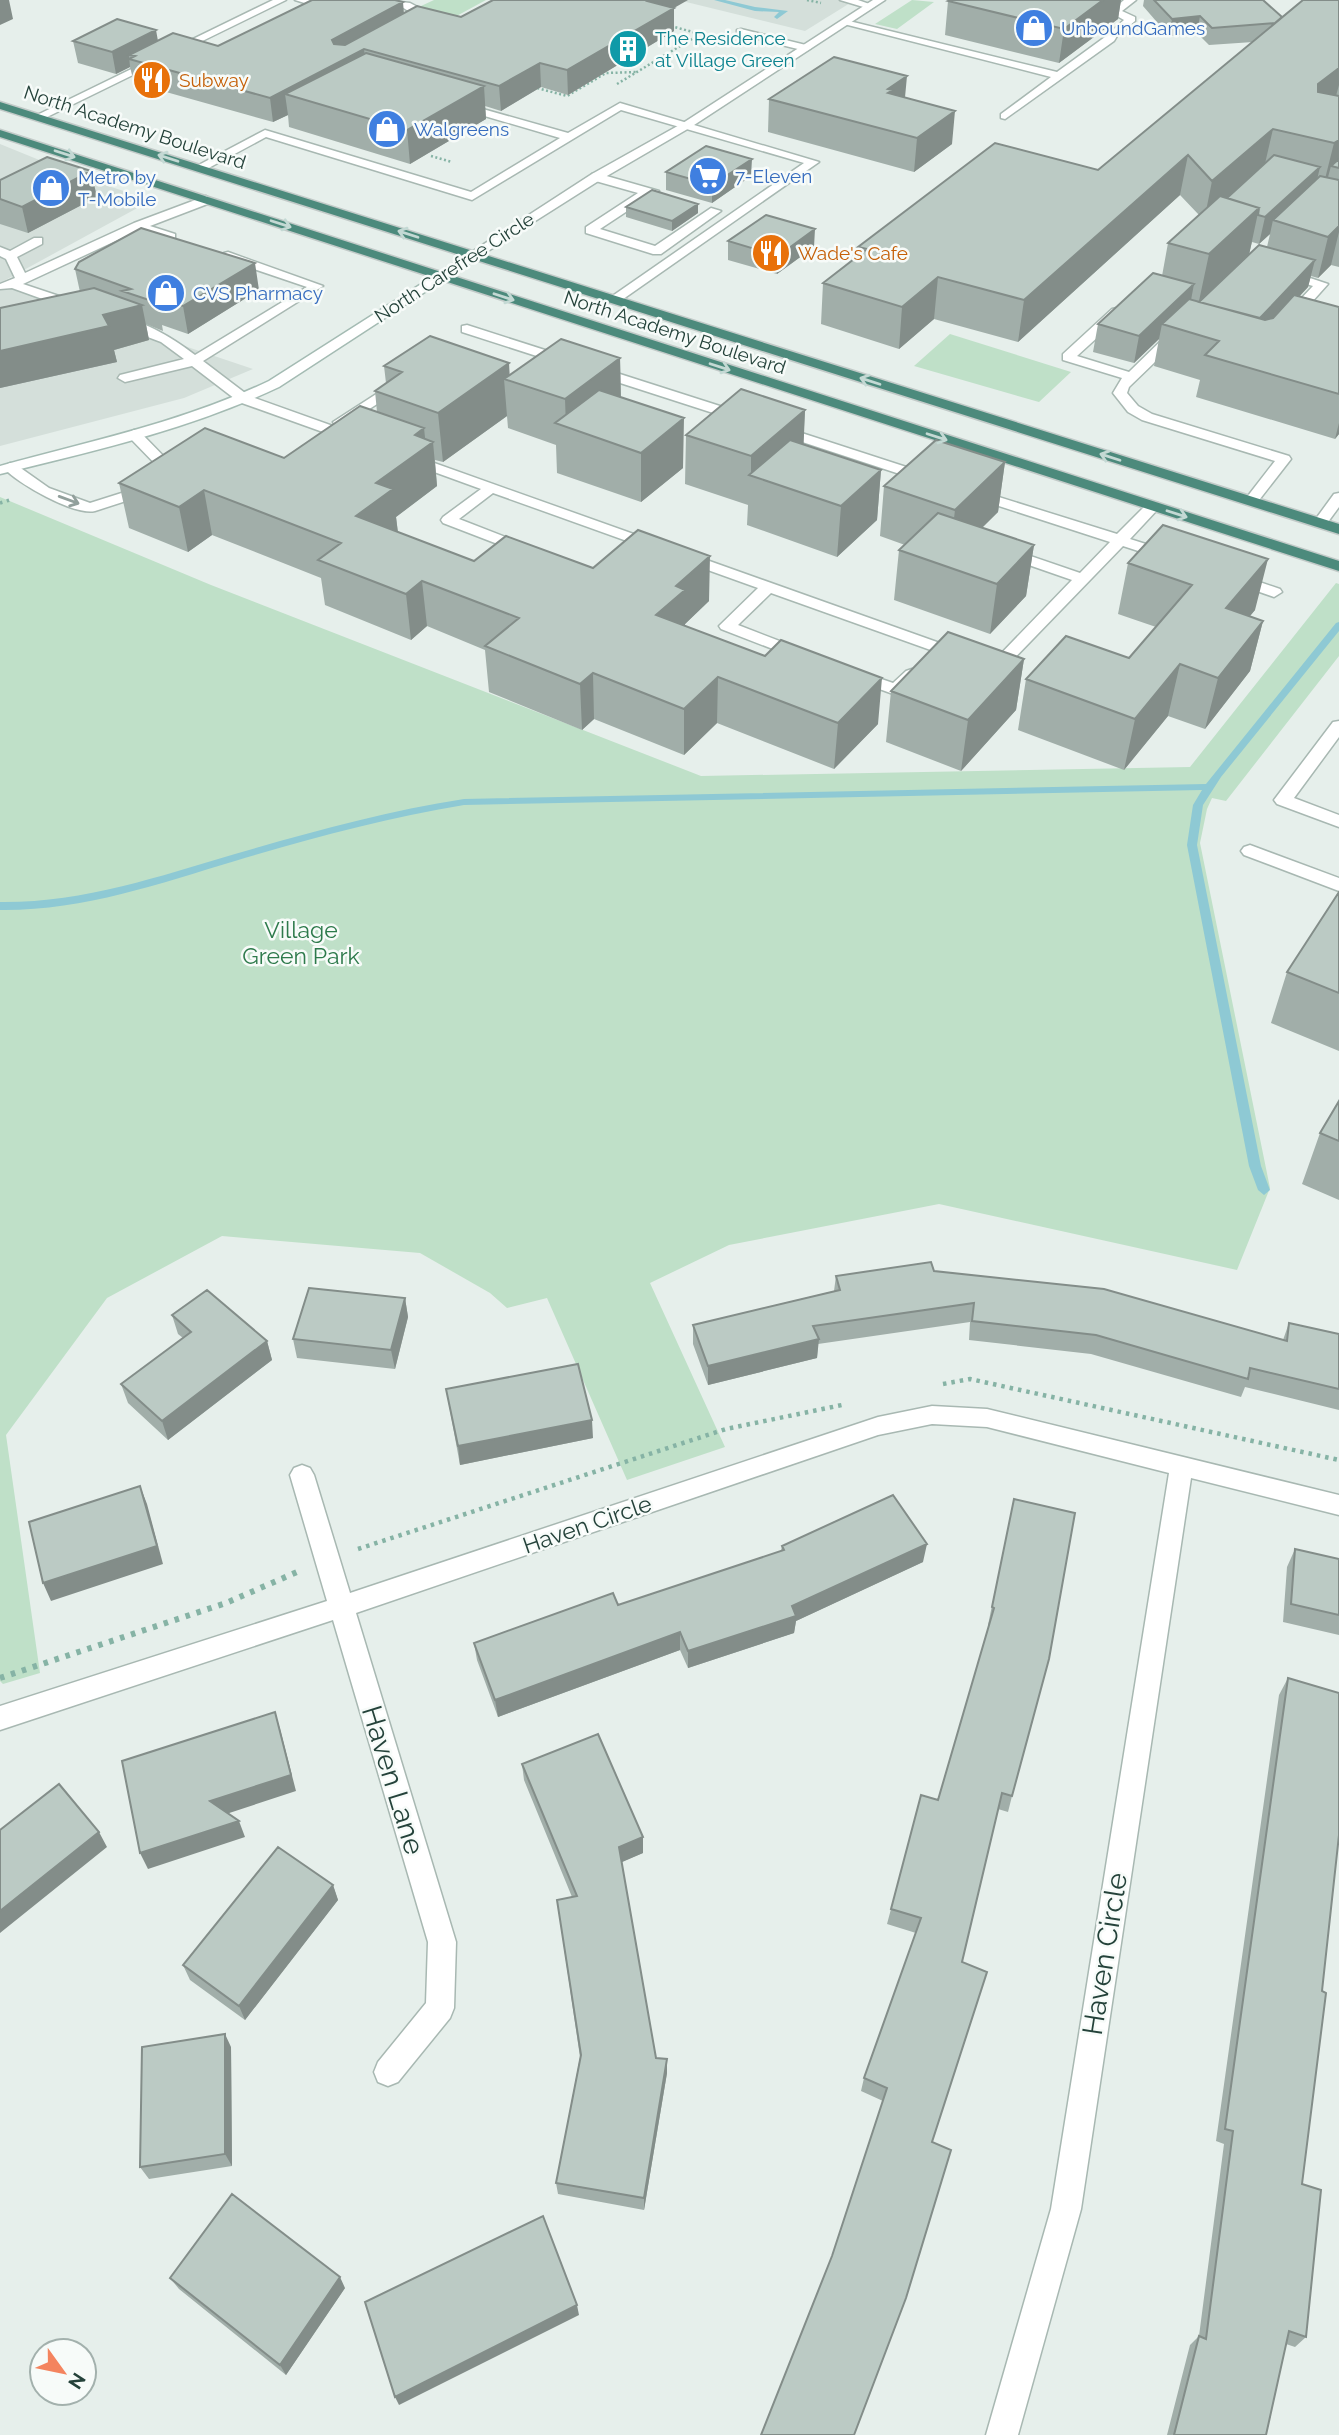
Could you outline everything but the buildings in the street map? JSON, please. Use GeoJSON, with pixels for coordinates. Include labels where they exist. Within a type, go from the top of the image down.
{"type":"FeatureCollection","features":[{"type":"Feature","properties":{"kind":"highway","name":"North Academy Boulevard"},"geometry":{"type":"LineString","coordinates":[[0,105],[1339,529]]}},
{"type":"Feature","properties":{"kind":"highway","name":"North Academy Boulevard"},"geometry":{"type":"LineString","coordinates":[[0,133],[1339,566]]}},
{"type":"Feature","properties":{"kind":"street"},"geometry":{"type":"LineString","coordinates":[[39,117],[281,0]]}},
{"type":"Feature","properties":{"kind":"street"},"geometry":{"type":"LineString","coordinates":[[300,0],[333,9],[311,20]]}},
{"type":"Feature","properties":{"kind":"street"},"geometry":{"type":"LineString","coordinates":[[387,0],[439,20]]}},
{"type":"Feature","properties":{"kind":"street"},"geometry":{"type":"LineString","coordinates":[[845,0],[875,3]]}},
{"type":"Feature","properties":{"kind":"street"},"geometry":{"type":"LineString","coordinates":[[1005,116],[1110,39],[1112,34],[1131,19],[1115,12],[1131,0]]}},
{"type":"Feature","properties":{"kind":"street","name":"North Carefree Circle"},"geometry":{"type":"LineString","coordinates":[[5,468],[134,434],[244,399],[274,384],[439,276],[596,177],[687,125],[875,3]]}},
{"type":"Feature","properties":{"kind":"street"},"geometry":{"type":"LineString","coordinates":[[256,12],[278,19]]}},
{"type":"Feature","properties":{"kind":"street"},"geometry":{"type":"LineString","coordinates":[[845,23],[1059,76]]}},
{"type":"Feature","properties":{"kind":"street"},"geometry":{"type":"LineString","coordinates":[[741,32],[806,48]]}},
{"type":"Feature","properties":{"kind":"street"},"geometry":{"type":"LineString","coordinates":[[265,133],[472,196],[620,106],[813,162],[616,300]]}},
{"type":"Feature","properties":{"kind":"street"},"geometry":{"type":"LineString","coordinates":[[449,108],[502,117],[570,137]]}},
{"type":"Feature","properties":{"kind":"street"},"geometry":{"type":"LineString","coordinates":[[199,168],[277,127]]}},
{"type":"Feature","properties":{"kind":"street"},"geometry":{"type":"LineString","coordinates":[[596,177],[675,200]]}},
{"type":"Feature","properties":{"kind":"street"},"geometry":{"type":"LineString","coordinates":[[648,192],[590,230],[678,257]]}},
{"type":"Feature","properties":{"kind":"street"},"geometry":{"type":"LineString","coordinates":[[11,284],[138,226],[206,200]]}},
{"type":"Feature","properties":{"kind":"street"},"geometry":{"type":"LineString","coordinates":[[701,207],[735,217]]}},
{"type":"Feature","properties":{"kind":"street"},"geometry":{"type":"LineString","coordinates":[[657,251],[715,211]]}},
{"type":"Feature","properties":{"kind":"street"},"geometry":{"type":"LineString","coordinates":[[138,226],[179,240]]}},
{"type":"Feature","properties":{"kind":"street"},"geometry":{"type":"LineString","coordinates":[[132,244],[154,232]]}},
{"type":"Feature","properties":{"kind":"street"},"geometry":{"type":"LineString","coordinates":[[11,284],[5,253],[38,241]]}},
{"type":"Feature","properties":{"kind":"street"},"geometry":{"type":"LineString","coordinates":[[125,378],[194,361],[317,286],[217,253]]}},
{"type":"Feature","properties":{"kind":"street"},"geometry":{"type":"LineString","coordinates":[[1274,270],[1322,284],[1275,334]]}},
{"type":"Feature","properties":{"kind":"street"},"geometry":{"type":"LineString","coordinates":[[11,284],[71,297],[102,315],[166,339],[244,399],[367,443]]}},
{"type":"Feature","properties":{"kind":"street"},"geometry":{"type":"LineString","coordinates":[[1129,301],[1068,357],[1132,377]]}},
{"type":"Feature","properties":{"kind":"street"},"geometry":{"type":"LineString","coordinates":[[458,344],[471,331],[565,360],[655,395],[828,452],[914,474],[1184,562]]}},
{"type":"Feature","properties":{"kind":"street"},"geometry":{"type":"LineString","coordinates":[[1185,332],[1123,384],[1120,393],[1133,410],[1147,417],[1283,459],[1251,501]]}},
{"type":"Feature","properties":{"kind":"street"},"geometry":{"type":"LineString","coordinates":[[547,373],[565,360]]}},
{"type":"Feature","properties":{"kind":"street"},"geometry":{"type":"LineString","coordinates":[[309,443],[407,378]]}},
{"type":"Feature","properties":{"kind":"street"},"geometry":{"type":"LineString","coordinates":[[5,468],[44,491],[90,508],[118,501],[155,487],[173,473],[134,434]]}},
{"type":"Feature","properties":{"kind":"street"},"geometry":{"type":"LineString","coordinates":[[391,452],[491,488],[625,542],[768,587],[1014,675]]}},
{"type":"Feature","properties":{"kind":"street"},"geometry":{"type":"LineString","coordinates":[[896,490],[914,474]]}},
{"type":"Feature","properties":{"kind":"street"},"geometry":{"type":"LineString","coordinates":[[491,488],[448,520],[537,554]]}},
{"type":"Feature","properties":{"kind":"street"},"geometry":{"type":"LineString","coordinates":[[1320,523],[1339,497]]}},
{"type":"Feature","properties":{"kind":"street"},"geometry":{"type":"LineString","coordinates":[[985,664],[1083,579],[1153,506]]}},
{"type":"Feature","properties":{"kind":"street"},"geometry":{"type":"LineString","coordinates":[[992,548],[1083,579]]}},
{"type":"Feature","properties":{"kind":"street"},"geometry":{"type":"LineString","coordinates":[[1223,575],[1274,592]]}},
{"type":"Feature","properties":{"kind":"street"},"geometry":{"type":"LineString","coordinates":[[768,587],[727,626],[818,661]]}},
{"type":"Feature","properties":{"kind":"street"},"geometry":{"type":"LineString","coordinates":[[844,670],[896,690],[939,648]]}},
{"type":"Feature","properties":{"kind":"street"},"geometry":{"type":"LineString","coordinates":[[1339,726],[1283,800],[1339,821]]}},
{"type":"Feature","properties":{"kind":"street"},"geometry":{"type":"LineString","coordinates":[[1250,850],[1339,885]]}},
{"type":"Feature","properties":{"kind":"street","name":"Haven Circle"},"geometry":{"type":"LineString","coordinates":[[0,1718],[341,1607],[878,1426],[932,1415],[987,1418],[1339,1505]]}},
{"type":"Feature","properties":{"kind":"street","name":"Haven Circle"},"geometry":{"type":"LineString","coordinates":[[1002,2435],[1066,2209],[1181,1467]]}},
{"type":"Feature","properties":{"kind":"street","name":"Haven Lane"},"geometry":{"type":"LineString","coordinates":[[302,1475],[442,1942],[440,2008],[388,2072]]}},
{"type":"Feature","properties":{"kind":"path"},"geometry":{"type":"LineString","coordinates":[[807,0],[821,3]]}},
{"type":"Feature","properties":{"kind":"path"},"geometry":{"type":"LineString","coordinates":[[615,85],[700,33],[664,24]]}},
{"type":"Feature","properties":{"kind":"path"},"geometry":{"type":"LineString","coordinates":[[527,85],[567,96],[606,74],[637,72]]}},
{"type":"Feature","properties":{"kind":"path"},"geometry":{"type":"LineString","coordinates":[[431,156],[452,162]]}},
{"type":"Feature","properties":{"kind":"shaded area"},"geometry":{"type":"Polygon","coordinates":[[[678,0],[855,0],[805,31],[678,0]]]}},
{"type":"Feature","properties":{"kind":"shaded area"},"geometry":{"type":"Polygon","coordinates":[[[0,144],[86,179],[152,200],[0,283],[0,144]]]}},
{"type":"Feature","properties":{"kind":"shaded area"},"geometry":{"type":"Polygon","coordinates":[[[0,284],[253,369],[184,398],[0,446],[0,284]]]}},
{"type":"Feature","properties":{"kind":"green space"},"geometry":{"type":"Polygon","coordinates":[[[434,0],[486,0],[427,32],[426,12],[421,6],[434,0]]]}},
{"type":"Feature","properties":{"kind":"green space"},"geometry":{"type":"Polygon","coordinates":[[[912,0],[934,2],[897,29],[875,24],[912,0]]]}},
{"type":"Feature","properties":{"kind":"green space"},"geometry":{"type":"Polygon","coordinates":[[[950,334],[1071,372],[1039,402],[914,366],[950,334]]]}},
{"type":"Feature","properties":{"kind":"green space","name":"Village Green Park"},"geometry":{"type":"Polygon","coordinates":[[[0,497],[211,585],[701,776],[1190,767],[1336,583],[1339,584],[1339,656],[1226,801],[1212,798],[1200,843],[1270,1188],[1237,1270],[939,1204],[729,1245],[650,1283],[725,1447],[627,1480],[547,1298],[507,1308],[490,1293],[420,1253],[222,1236],[107,1298],[6,1435],[40,1673],[3,1684],[0,1681],[0,497]]]}},
{"type":"Feature","properties":{"kind":"waterway"},"geometry":{"type":"LineString","coordinates":[[717,0],[755,9],[785,11],[777,17]]}},
{"type":"Feature","properties":{"kind":"waterway"},"geometry":{"type":"LineString","coordinates":[[1209,787],[1339,625]]}},
{"type":"Feature","properties":{"kind":"waterway"},"geometry":{"type":"LineString","coordinates":[[0,906],[51,904],[101,896],[330,830],[464,802],[1209,787]]}},
{"type":"Feature","properties":{"kind":"waterway"},"geometry":{"type":"LineString","coordinates":[[1209,787],[1198,805],[1192,845],[1255,1166],[1264,1190]]}},
{"type":"Feature","properties":{"kind":"place","name":"UnboundGames"},"geometry":{"type":"Point","coordinates":[1034,28]}},
{"type":"Feature","properties":{"kind":"place","name":"The Residence at Village Green"},"geometry":{"type":"Point","coordinates":[628,49]}},
{"type":"Feature","properties":{"kind":"place","name":"Subway"},"geometry":{"type":"Point","coordinates":[152,80]}},
{"type":"Feature","properties":{"kind":"place","name":"Walgreens"},"geometry":{"type":"Point","coordinates":[387,129]}},
{"type":"Feature","properties":{"kind":"place","name":"7-Eleven"},"geometry":{"type":"Point","coordinates":[708,176]}},
{"type":"Feature","properties":{"kind":"place","name":"Metro by T-Mobile"},"geometry":{"type":"Point","coordinates":[51,188]}},
{"type":"Feature","properties":{"kind":"place","name":"Wade's Cafe"},"geometry":{"type":"Point","coordinates":[771,253]}},
{"type":"Feature","properties":{"kind":"place","name":"CVS Pharmacy"},"geometry":{"type":"Point","coordinates":[166,293]}}]}
